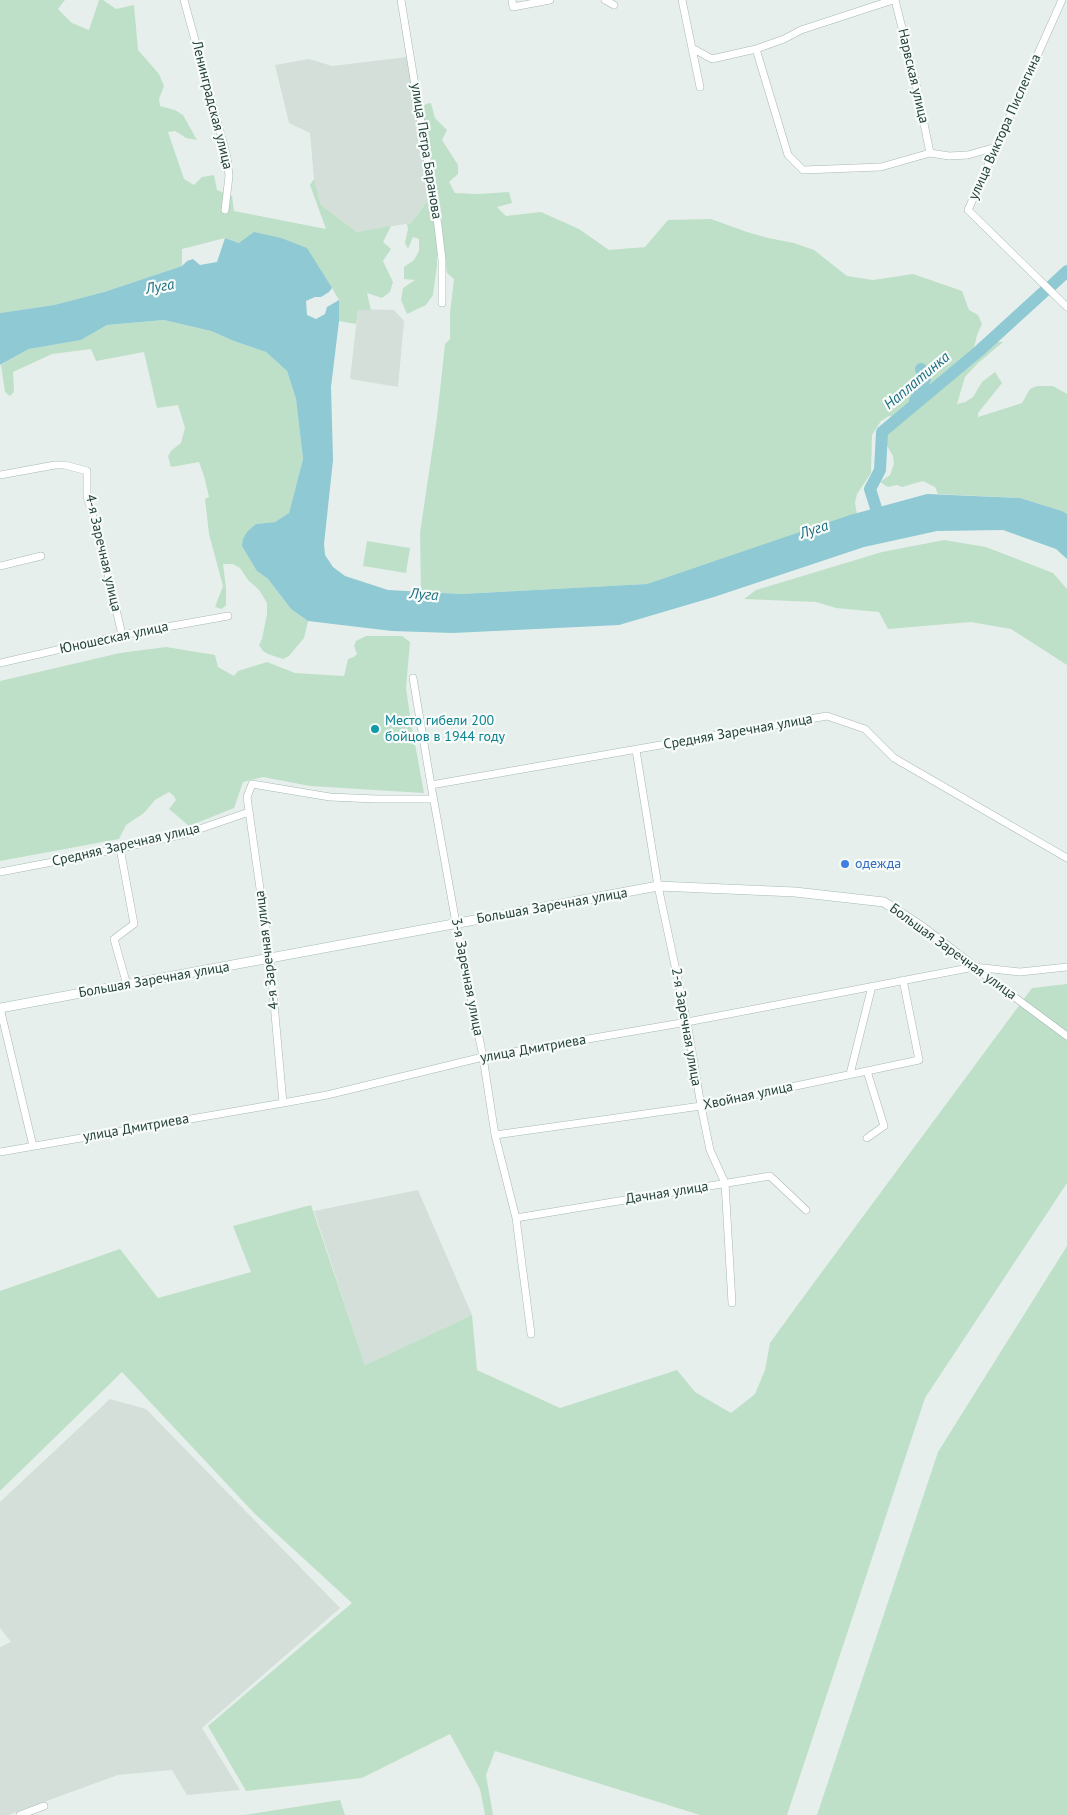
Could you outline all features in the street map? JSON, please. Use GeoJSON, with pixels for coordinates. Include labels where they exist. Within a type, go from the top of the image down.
{"type":"FeatureCollection","features":[{"type":"Feature","properties":{"kind":"street","name":"Ленинградская улица"},"geometry":{"type":"LineString","coordinates":[[184,0],[227,157],[229,176],[225,210]]}},
{"type":"Feature","properties":{"kind":"street","name":"улица Петра Баранова"},"geometry":{"type":"LineString","coordinates":[[402,0],[438,226],[442,260],[442,303]]}},
{"type":"Feature","properties":{"kind":"street"},"geometry":{"type":"LineString","coordinates":[[512,0],[513,7],[550,0]]}},
{"type":"Feature","properties":{"kind":"street"},"geometry":{"type":"LineString","coordinates":[[605,0],[614,6]]}},
{"type":"Feature","properties":{"kind":"street"},"geometry":{"type":"LineString","coordinates":[[682,0],[700,87]]}},
{"type":"Feature","properties":{"kind":"street"},"geometry":{"type":"LineString","coordinates":[[692,48],[712,59],[756,49],[784,39],[801,30],[894,0]]}},
{"type":"Feature","properties":{"kind":"street","name":"Нарвская улица"},"geometry":{"type":"LineString","coordinates":[[894,0],[930,153]]}},
{"type":"Feature","properties":{"kind":"street","name":"улица Виктора Пислегина"},"geometry":{"type":"LineString","coordinates":[[1062,0],[968,210],[1067,307]]}},
{"type":"Feature","properties":{"kind":"street"},"geometry":{"type":"LineString","coordinates":[[756,49],[788,155],[803,170],[881,167],[930,153],[949,156],[968,155],[996,147]]}},
{"type":"Feature","properties":{"kind":"street","name":"4-я Заречная улица"},"geometry":{"type":"LineString","coordinates":[[0,475],[55,465],[65,465],[87,471],[87,496],[102,544],[122,634]]}},
{"type":"Feature","properties":{"kind":"street"},"geometry":{"type":"LineString","coordinates":[[0,566],[42,556]]}},
{"type":"Feature","properties":{"kind":"street","name":"Юношеская улица"},"geometry":{"type":"LineString","coordinates":[[0,663],[122,634],[228,616]]}},
{"type":"Feature","properties":{"kind":"street","name":"3-я Заречная улица"},"geometry":{"type":"LineString","coordinates":[[413,678],[433,799],[483,1057],[496,1135],[516,1218],[531,1334]]}},
{"type":"Feature","properties":{"kind":"street","name":"Средняя Заречная улица"},"geometry":{"type":"LineString","coordinates":[[431,785],[827,716],[865,729],[894,758],[1067,858]]}},
{"type":"Feature","properties":{"kind":"street","name":"2-я Заречная улица"},"geometry":{"type":"LineString","coordinates":[[636,750],[658,886],[687,1022],[710,1150],[725,1183],[732,1303]]}},
{"type":"Feature","properties":{"kind":"street","name":"4-я Заречная улица"},"geometry":{"type":"LineString","coordinates":[[283,1103],[270,959],[247,797],[252,784],[330,797],[376,800],[433,799]]}},
{"type":"Feature","properties":{"kind":"street","name":"Средняя Заречная улица"},"geometry":{"type":"LineString","coordinates":[[0,872],[185,834],[249,812]]}},
{"type":"Feature","properties":{"kind":"street"},"geometry":{"type":"LineString","coordinates":[[120,848],[134,924],[114,939],[127,985]]}},
{"type":"Feature","properties":{"kind":"street","name":"Большая Заречная улица"},"geometry":{"type":"LineString","coordinates":[[0,1008],[658,886],[794,892],[884,902],[922,927],[1067,1036]]}},
{"type":"Feature","properties":{"kind":"street","name":"улица Дмитриева"},"geometry":{"type":"LineString","coordinates":[[0,1152],[327,1095],[483,1057],[687,1022],[974,967],[1020,972],[1067,967]]}},
{"type":"Feature","properties":{"kind":"street","name":"Хвойная улица"},"geometry":{"type":"LineString","coordinates":[[496,1135],[701,1106],[919,1060],[903,980]]}},
{"type":"Feature","properties":{"kind":"street"},"geometry":{"type":"LineString","coordinates":[[850,1074],[872,986]]}},
{"type":"Feature","properties":{"kind":"street"},"geometry":{"type":"LineString","coordinates":[[0,1008],[33,1146]]}},
{"type":"Feature","properties":{"kind":"street"},"geometry":{"type":"LineString","coordinates":[[867,1071],[884,1126],[867,1138]]}},
{"type":"Feature","properties":{"kind":"street","name":"Дачная улица"},"geometry":{"type":"LineString","coordinates":[[516,1218],[770,1176],[806,1210]]}},
{"type":"Feature","properties":{"kind":"street"},"geometry":{"type":"LineString","coordinates":[[20,1815],[44,1806]]}},
{"type":"Feature","properties":{"kind":"shaded area"},"geometry":{"type":"Polygon","coordinates":[[[407,57],[431,196],[411,223],[357,232],[321,205],[314,179],[310,133],[289,123],[275,65],[309,59],[332,66],[407,57]]]}},
{"type":"Feature","properties":{"kind":"shaded area"},"geometry":{"type":"Polygon","coordinates":[[[358,309],[394,310],[404,321],[398,387],[350,379],[358,309]]]}},
{"type":"Feature","properties":{"kind":"shaded area"},"geometry":{"type":"Polygon","coordinates":[[[418,1190],[472,1315],[365,1365],[314,1211],[418,1190]]]}},
{"type":"Feature","properties":{"kind":"shaded area"},"geometry":{"type":"Polygon","coordinates":[[[110,1399],[146,1409],[340,1608],[202,1728],[240,1790],[187,1795],[172,1770],[118,1775],[8,1815],[0,1815],[0,1647],[11,1642],[0,1628],[0,1502],[110,1399]]]}},
{"type":"Feature","properties":{"kind":"green space"},"geometry":{"type":"Polygon","coordinates":[[[0,0],[65,0],[58,9],[72,23],[89,30],[99,0],[103,0],[116,9],[134,5],[138,50],[159,74],[164,86],[159,99],[160,106],[175,110],[183,115],[197,140],[186,138],[175,131],[168,132],[184,179],[194,185],[202,177],[214,175],[217,190],[232,196],[234,211],[326,229],[310,185],[314,179],[321,205],[357,232],[391,226],[383,242],[391,249],[383,261],[393,282],[390,292],[382,298],[367,293],[371,310],[358,310],[356,324],[339,321],[339,300],[332,288],[225,238],[182,249],[182,266],[104,292],[54,305],[0,313],[0,0]]]}},
{"type":"Feature","properties":{"kind":"green space"},"geometry":{"type":"Polygon","coordinates":[[[431,103],[435,118],[447,130],[442,140],[458,165],[458,174],[449,182],[455,193],[509,192],[512,203],[497,207],[506,216],[541,212],[579,229],[609,250],[645,247],[668,220],[711,219],[747,232],[794,243],[814,250],[847,276],[873,280],[913,274],[962,291],[969,310],[978,315],[982,324],[973,352],[984,341],[1003,342],[965,377],[957,404],[973,397],[982,382],[995,372],[1002,383],[978,413],[978,417],[1022,403],[1030,389],[1037,386],[1053,386],[1067,394],[1067,514],[1020,498],[938,494],[935,487],[923,481],[902,487],[897,485],[888,487],[880,482],[890,475],[894,464],[893,456],[886,444],[886,437],[900,419],[889,416],[881,421],[872,435],[871,473],[857,494],[855,503],[857,514],[647,584],[461,594],[421,592],[420,533],[437,418],[445,344],[450,339],[450,313],[454,279],[447,273],[441,212],[424,118],[423,107],[431,103]]]}},
{"type":"Feature","properties":{"kind":"green space"},"geometry":{"type":"Polygon","coordinates":[[[431,196],[437,243],[437,265],[433,295],[426,305],[407,314],[401,300],[403,288],[415,280],[404,279],[404,267],[414,260],[419,251],[419,239],[413,237],[408,249],[405,243],[408,229],[407,224],[411,223],[431,196]]]}},
{"type":"Feature","properties":{"kind":"green space"},"geometry":{"type":"Polygon","coordinates":[[[164,320],[211,331],[266,352],[287,371],[296,399],[303,459],[289,513],[275,522],[256,524],[257,571],[268,579],[291,609],[308,621],[304,638],[289,656],[283,659],[268,654],[259,645],[267,614],[267,603],[259,590],[248,580],[240,568],[233,564],[223,564],[226,605],[222,609],[215,607],[223,586],[209,534],[205,499],[209,497],[204,476],[199,462],[171,467],[168,456],[181,443],[185,428],[178,405],[157,408],[144,352],[96,361],[91,349],[52,354],[13,372],[14,392],[10,396],[5,392],[1,365],[29,349],[81,340],[107,325],[164,320]]]}},
{"type":"Feature","properties":{"kind":"green space"},"geometry":{"type":"Polygon","coordinates":[[[944,540],[986,547],[1053,573],[1067,589],[1067,665],[1011,629],[971,622],[888,629],[879,612],[836,608],[816,602],[744,599],[756,590],[882,552],[944,540]]]}},
{"type":"Feature","properties":{"kind":"green space"},"geometry":{"type":"Polygon","coordinates":[[[367,541],[410,548],[406,573],[363,566],[367,541]]]}},
{"type":"Feature","properties":{"kind":"green space"},"geometry":{"type":"Polygon","coordinates":[[[366,636],[402,636],[410,642],[406,688],[424,793],[310,786],[263,777],[243,782],[234,808],[189,826],[169,809],[176,800],[169,792],[155,800],[144,813],[126,825],[119,839],[0,861],[0,681],[120,653],[166,647],[215,655],[218,667],[234,676],[238,671],[267,662],[295,673],[344,676],[348,659],[357,654],[354,646],[356,641],[366,636]]]}},
{"type":"Feature","properties":{"kind":"green space"},"geometry":{"type":"Polygon","coordinates":[[[1067,984],[1067,1183],[925,1398],[787,1815],[700,1815],[495,1751],[486,1775],[493,1815],[485,1815],[480,1789],[450,1734],[362,1778],[246,1791],[208,1726],[352,1603],[254,1513],[122,1372],[0,1491],[0,1291],[120,1249],[158,1298],[251,1272],[233,1226],[311,1205],[365,1365],[472,1315],[477,1370],[560,1408],[677,1370],[695,1392],[731,1413],[755,1394],[765,1370],[770,1343],[1032,988],[1067,984]]]}},
{"type":"Feature","properties":{"kind":"green space"},"geometry":{"type":"Polygon","coordinates":[[[1067,1246],[1067,1815],[817,1815],[938,1452],[1067,1246]]]}},
{"type":"Feature","properties":{"kind":"green space"},"geometry":{"type":"Polygon","coordinates":[[[340,1800],[345,1815],[244,1815],[340,1800]]]}},
{"type":"Feature","properties":{"kind":"water","name":"Луга"},"geometry":{"type":"Polygon","coordinates":[[[254,232],[281,238],[307,248],[332,288],[321,297],[315,297],[306,301],[307,315],[316,319],[325,314],[327,307],[339,300],[339,321],[331,387],[333,460],[324,544],[325,555],[333,567],[345,576],[388,590],[461,594],[647,584],[850,515],[927,494],[1020,498],[1062,511],[1067,514],[1067,559],[1056,549],[1003,530],[937,531],[864,547],[714,597],[619,625],[453,633],[392,631],[308,621],[291,609],[268,579],[257,571],[242,546],[247,532],[256,524],[275,522],[289,513],[303,459],[296,399],[287,371],[266,352],[211,331],[164,320],[107,325],[81,340],[29,349],[0,365],[0,313],[54,305],[104,292],[182,266],[187,261],[193,259],[200,265],[217,262],[225,238],[239,243],[254,232]]]}},
{"type":"Feature","properties":{"kind":"waterway","name":"Наплатинка"},"geometry":{"type":"LineString","coordinates":[[1050,287],[1067,271]]}},
{"type":"Feature","properties":{"kind":"waterway","name":"Наплатинка"},"geometry":{"type":"LineString","coordinates":[[881,524],[870,489],[880,470],[882,432],[979,351],[1047,289]]}},
{"type":"Feature","properties":{"kind":"waterway"},"geometry":{"type":"LineString","coordinates":[[915,401],[925,379],[921,369]]}},
{"type":"Feature","properties":{"kind":"place","name":"Место гибели 200 бойцов в 1944 году"},"geometry":{"type":"Point","coordinates":[375,729]}},
{"type":"Feature","properties":{"kind":"place","name":"одежда"},"geometry":{"type":"Point","coordinates":[845,864]}}]}
